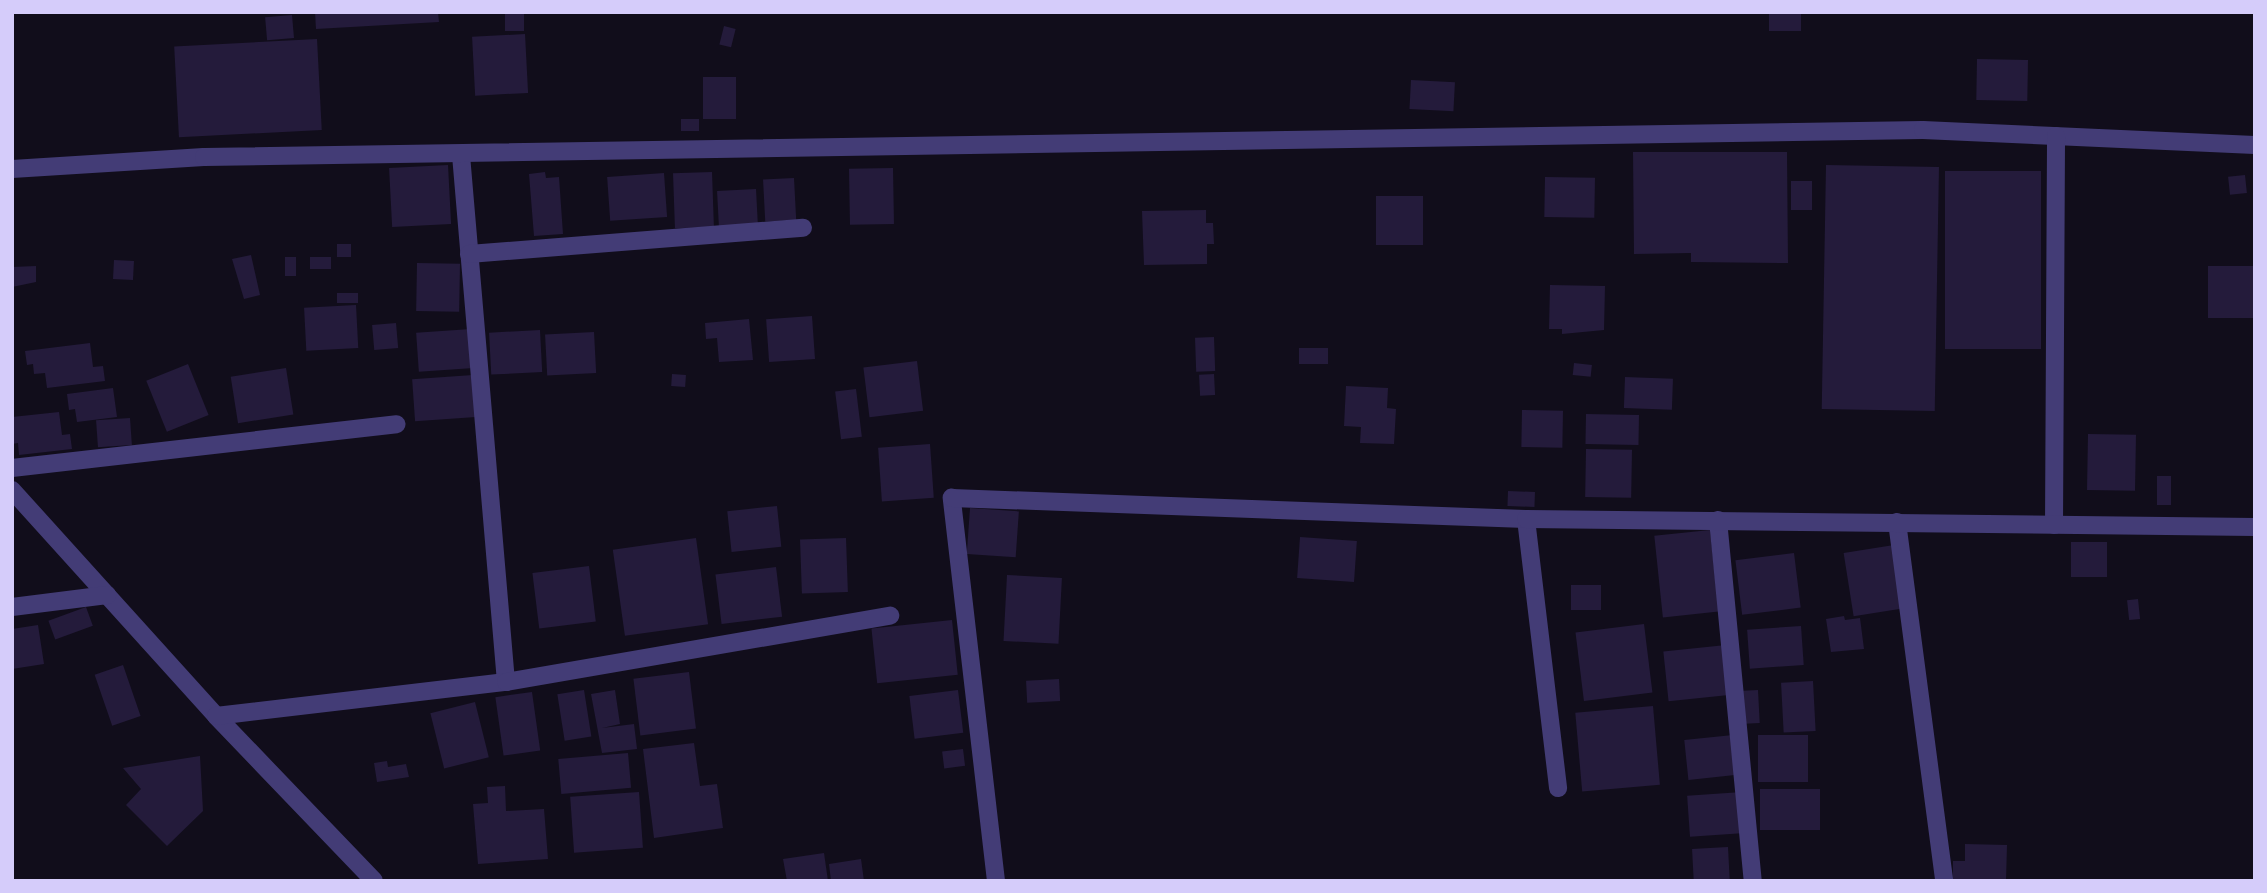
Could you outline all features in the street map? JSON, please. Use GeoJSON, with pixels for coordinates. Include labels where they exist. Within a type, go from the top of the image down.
{"type":"FeatureCollection","features":[{"type":"Feature","properties":{"kind":"street"},"geometry":{"type":"LineString","coordinates":[[12,169],[204,157],[1923,130],[2255,145]]}},
{"type":"Feature","properties":{"kind":"street"},"geometry":{"type":"LineString","coordinates":[[2054,525],[2056,136]]}},
{"type":"Feature","properties":{"kind":"street"},"geometry":{"type":"LineString","coordinates":[[461,155],[506,682]]}},
{"type":"Feature","properties":{"kind":"street"},"geometry":{"type":"LineString","coordinates":[[469,254],[803,228]]}},
{"type":"Feature","properties":{"kind":"street"},"geometry":{"type":"LineString","coordinates":[[12,468],[396,424]]}},
{"type":"Feature","properties":{"kind":"street"},"geometry":{"type":"LineString","coordinates":[[12,490],[216,716],[374,881]]}},
{"type":"Feature","properties":{"kind":"street"},"geometry":{"type":"LineString","coordinates":[[996,881],[952,498],[1526,519],[2255,527]]}},
{"type":"Feature","properties":{"kind":"street"},"geometry":{"type":"LineString","coordinates":[[1526,519],[1558,788]]}},
{"type":"Feature","properties":{"kind":"street"},"geometry":{"type":"LineString","coordinates":[[1718,520],[1754,881]]}},
{"type":"Feature","properties":{"kind":"street"},"geometry":{"type":"LineString","coordinates":[[1897,523],[1944,881]]}},
{"type":"Feature","properties":{"kind":"street"},"geometry":{"type":"LineString","coordinates":[[12,607],[107,594]]}},
{"type":"Feature","properties":{"kind":"street"},"geometry":{"type":"LineString","coordinates":[[216,716],[506,682],[890,617]]}},
{"type":"Feature","properties":{"kind":"building"},"geometry":{"type":"Polygon","coordinates":[[[315,12],[438,12],[439,22],[316,29],[315,12]]]}},
{"type":"Feature","properties":{"kind":"building"},"geometry":{"type":"Polygon","coordinates":[[[1769,12],[1801,12],[1801,31],[1769,31],[1769,12]]]}},
{"type":"Feature","properties":{"kind":"building"},"geometry":{"type":"Polygon","coordinates":[[[505,14],[524,14],[524,31],[505,31],[505,14]]]}},
{"type":"Feature","properties":{"kind":"building"},"geometry":{"type":"Polygon","coordinates":[[[292,15],[294,38],[267,40],[265,17],[292,15]]]}},
{"type":"Feature","properties":{"kind":"building"},"geometry":{"type":"Polygon","coordinates":[[[724,26],[736,29],[731,47],[719,44],[724,26]]]}},
{"type":"Feature","properties":{"kind":"building"},"geometry":{"type":"Polygon","coordinates":[[[525,34],[528,93],[475,96],[472,37],[525,34]]]}},
{"type":"Feature","properties":{"kind":"building"},"geometry":{"type":"Polygon","coordinates":[[[317,39],[322,130],[179,137],[174,46],[317,39]]]}},
{"type":"Feature","properties":{"kind":"building"},"geometry":{"type":"Polygon","coordinates":[[[1977,59],[2028,60],[2027,101],[1976,100],[1977,59]]]}},
{"type":"Feature","properties":{"kind":"building"},"geometry":{"type":"Polygon","coordinates":[[[703,77],[736,77],[736,119],[703,119],[703,77]]]}},
{"type":"Feature","properties":{"kind":"building"},"geometry":{"type":"Polygon","coordinates":[[[1411,80],[1455,82],[1453,111],[1409,109],[1411,80]]]}},
{"type":"Feature","properties":{"kind":"building"},"geometry":{"type":"Polygon","coordinates":[[[681,119],[699,119],[699,131],[681,131],[681,119]]]}},
{"type":"Feature","properties":{"kind":"building"},"geometry":{"type":"Polygon","coordinates":[[[1633,152],[1787,152],[1788,263],[1691,262],[1691,253],[1634,254],[1633,152]]]}},
{"type":"Feature","properties":{"kind":"building"},"geometry":{"type":"Polygon","coordinates":[[[448,165],[451,224],[392,227],[389,168],[448,165]]]}},
{"type":"Feature","properties":{"kind":"building"},"geometry":{"type":"Polygon","coordinates":[[[1826,165],[1939,167],[1935,411],[1822,409],[1826,165]]]}},
{"type":"Feature","properties":{"kind":"building"},"geometry":{"type":"Polygon","coordinates":[[[893,168],[894,224],[850,225],[849,169],[893,168]]]}},
{"type":"Feature","properties":{"kind":"building"},"geometry":{"type":"Polygon","coordinates":[[[1945,171],[2041,171],[2041,349],[1945,349],[1945,171]]]}},
{"type":"Feature","properties":{"kind":"building"},"geometry":{"type":"Polygon","coordinates":[[[545,172],[546,178],[559,177],[563,234],[534,236],[529,174],[545,172]]]}},
{"type":"Feature","properties":{"kind":"building"},"geometry":{"type":"Polygon","coordinates":[[[712,172],[714,227],[675,228],[673,173],[712,172]]]}},
{"type":"Feature","properties":{"kind":"building"},"geometry":{"type":"Polygon","coordinates":[[[664,173],[667,217],[610,221],[607,177],[664,173]]]}},
{"type":"Feature","properties":{"kind":"building"},"geometry":{"type":"Polygon","coordinates":[[[2245,175],[2247,193],[2230,195],[2228,177],[2245,175]]]}},
{"type":"Feature","properties":{"kind":"building"},"geometry":{"type":"Polygon","coordinates":[[[1545,177],[1595,178],[1594,218],[1544,217],[1545,177]]]}},
{"type":"Feature","properties":{"kind":"building"},"geometry":{"type":"Polygon","coordinates":[[[794,178],[796,220],[765,222],[763,180],[794,178]]]}},
{"type":"Feature","properties":{"kind":"building"},"geometry":{"type":"Polygon","coordinates":[[[1791,181],[1812,181],[1812,210],[1791,210],[1791,181]]]}},
{"type":"Feature","properties":{"kind":"building"},"geometry":{"type":"Polygon","coordinates":[[[756,189],[758,227],[719,229],[717,191],[756,189]]]}},
{"type":"Feature","properties":{"kind":"building"},"geometry":{"type":"Polygon","coordinates":[[[1376,196],[1423,196],[1423,245],[1376,245],[1376,196]]]}},
{"type":"Feature","properties":{"kind":"building"},"geometry":{"type":"Polygon","coordinates":[[[1206,210],[1206,223],[1213,223],[1214,244],[1207,244],[1207,264],[1144,265],[1142,211],[1206,210]]]}},
{"type":"Feature","properties":{"kind":"building"},"geometry":{"type":"Polygon","coordinates":[[[337,244],[351,244],[351,257],[337,257],[337,244]]]}},
{"type":"Feature","properties":{"kind":"building"},"geometry":{"type":"Polygon","coordinates":[[[251,255],[260,295],[244,299],[232,259],[251,255]]]}},
{"type":"Feature","properties":{"kind":"building"},"geometry":{"type":"Polygon","coordinates":[[[285,257],[296,257],[296,276],[285,276],[285,257]]]}},
{"type":"Feature","properties":{"kind":"building"},"geometry":{"type":"Polygon","coordinates":[[[310,257],[331,257],[331,269],[310,269],[310,257]]]}},
{"type":"Feature","properties":{"kind":"building"},"geometry":{"type":"Polygon","coordinates":[[[114,260],[134,261],[133,280],[113,279],[114,260]]]}},
{"type":"Feature","properties":{"kind":"building"},"geometry":{"type":"Polygon","coordinates":[[[417,263],[460,264],[459,312],[416,311],[417,263]]]}},
{"type":"Feature","properties":{"kind":"building"},"geometry":{"type":"Polygon","coordinates":[[[36,266],[36,282],[12,287],[12,267],[36,266]]]}},
{"type":"Feature","properties":{"kind":"building"},"geometry":{"type":"Polygon","coordinates":[[[2208,266],[2255,266],[2255,318],[2208,318],[2208,266]]]}},
{"type":"Feature","properties":{"kind":"building"},"geometry":{"type":"Polygon","coordinates":[[[1550,285],[1605,286],[1604,330],[1562,334],[1562,329],[1549,329],[1550,285]]]}},
{"type":"Feature","properties":{"kind":"building"},"geometry":{"type":"Polygon","coordinates":[[[337,293],[358,293],[358,303],[337,303],[337,293]]]}},
{"type":"Feature","properties":{"kind":"building"},"geometry":{"type":"Polygon","coordinates":[[[356,305],[358,348],[306,351],[304,308],[356,305]]]}},
{"type":"Feature","properties":{"kind":"building"},"geometry":{"type":"Polygon","coordinates":[[[812,316],[815,359],[769,362],[766,319],[812,316]]]}},
{"type":"Feature","properties":{"kind":"building"},"geometry":{"type":"Polygon","coordinates":[[[749,319],[753,360],[719,362],[717,338],[706,339],[705,323],[749,319]]]}},
{"type":"Feature","properties":{"kind":"building"},"geometry":{"type":"Polygon","coordinates":[[[396,323],[398,348],[374,350],[372,325],[396,323]]]}},
{"type":"Feature","properties":{"kind":"building"},"geometry":{"type":"Polygon","coordinates":[[[471,329],[474,368],[419,372],[416,333],[471,329]]]}},
{"type":"Feature","properties":{"kind":"building"},"geometry":{"type":"Polygon","coordinates":[[[540,330],[542,372],[491,375],[489,333],[540,330]]]}},
{"type":"Feature","properties":{"kind":"building"},"geometry":{"type":"Polygon","coordinates":[[[594,332],[596,373],[547,376],[545,335],[594,332]]]}},
{"type":"Feature","properties":{"kind":"building"},"geometry":{"type":"Polygon","coordinates":[[[1214,337],[1215,371],[1196,372],[1195,338],[1214,337]]]}},
{"type":"Feature","properties":{"kind":"building"},"geometry":{"type":"Polygon","coordinates":[[[90,343],[93,367],[103,366],[105,381],[47,388],[45,373],[34,374],[33,364],[27,365],[25,351],[90,343]]]}},
{"type":"Feature","properties":{"kind":"building"},"geometry":{"type":"Polygon","coordinates":[[[1299,348],[1328,348],[1328,364],[1299,364],[1299,348]]]}},
{"type":"Feature","properties":{"kind":"building"},"geometry":{"type":"Polygon","coordinates":[[[917,361],[923,411],[869,417],[863,368],[917,361]]]}},
{"type":"Feature","properties":{"kind":"building"},"geometry":{"type":"Polygon","coordinates":[[[1574,363],[1592,365],[1591,377],[1573,375],[1574,363]]]}},
{"type":"Feature","properties":{"kind":"building"},"geometry":{"type":"Polygon","coordinates":[[[188,364],[209,415],[167,432],[146,381],[188,364]]]}},
{"type":"Feature","properties":{"kind":"building"},"geometry":{"type":"Polygon","coordinates":[[[286,368],[293,414],[238,423],[231,377],[286,368]]]}},
{"type":"Feature","properties":{"kind":"building"},"geometry":{"type":"Polygon","coordinates":[[[672,374],[686,375],[685,387],[671,386],[672,374]]]}},
{"type":"Feature","properties":{"kind":"building"},"geometry":{"type":"Polygon","coordinates":[[[1214,374],[1215,395],[1200,396],[1199,375],[1214,374]]]}},
{"type":"Feature","properties":{"kind":"building"},"geometry":{"type":"Polygon","coordinates":[[[473,375],[476,417],[415,421],[412,379],[473,375]]]}},
{"type":"Feature","properties":{"kind":"building"},"geometry":{"type":"Polygon","coordinates":[[[1625,377],[1673,379],[1672,410],[1624,408],[1625,377]]]}},
{"type":"Feature","properties":{"kind":"building"},"geometry":{"type":"Polygon","coordinates":[[[1346,386],[1388,388],[1387,408],[1396,409],[1394,444],[1360,443],[1361,427],[1344,426],[1346,386]]]}},
{"type":"Feature","properties":{"kind":"building"},"geometry":{"type":"Polygon","coordinates":[[[113,388],[117,417],[77,422],[75,409],[69,410],[67,394],[113,388]]]}},
{"type":"Feature","properties":{"kind":"building"},"geometry":{"type":"Polygon","coordinates":[[[856,389],[862,437],[841,439],[835,392],[856,389]]]}},
{"type":"Feature","properties":{"kind":"building"},"geometry":{"type":"Polygon","coordinates":[[[1522,410],[1563,411],[1562,448],[1521,447],[1522,410]]]}},
{"type":"Feature","properties":{"kind":"building"},"geometry":{"type":"Polygon","coordinates":[[[59,412],[62,435],[70,434],[72,449],[19,455],[18,443],[12,444],[12,417],[59,412]]]}},
{"type":"Feature","properties":{"kind":"building"},"geometry":{"type":"Polygon","coordinates":[[[1586,414],[1639,415],[1638,445],[1585,444],[1586,414]]]}},
{"type":"Feature","properties":{"kind":"building"},"geometry":{"type":"Polygon","coordinates":[[[130,418],[132,445],[98,447],[96,420],[130,418]]]}},
{"type":"Feature","properties":{"kind":"building"},"geometry":{"type":"Polygon","coordinates":[[[2088,434],[2136,435],[2135,491],[2087,490],[2088,434]]]}},
{"type":"Feature","properties":{"kind":"building"},"geometry":{"type":"Polygon","coordinates":[[[930,444],[934,498],[882,501],[878,448],[930,444]]]}},
{"type":"Feature","properties":{"kind":"building"},"geometry":{"type":"Polygon","coordinates":[[[1586,449],[1632,450],[1631,498],[1585,497],[1586,449]]]}},
{"type":"Feature","properties":{"kind":"building"},"geometry":{"type":"Polygon","coordinates":[[[2157,476],[2171,476],[2171,505],[2157,505],[2157,476]]]}},
{"type":"Feature","properties":{"kind":"building"},"geometry":{"type":"Polygon","coordinates":[[[1508,491],[1535,492],[1534,507],[1507,506],[1508,491]]]}},
{"type":"Feature","properties":{"kind":"building"},"geometry":{"type":"Polygon","coordinates":[[[777,506],[781,547],[732,552],[727,511],[777,506]]]}},
{"type":"Feature","properties":{"kind":"building"},"geometry":{"type":"Polygon","coordinates":[[[970,508],[1019,511],[1016,557],[967,554],[970,508]]]}},
{"type":"Feature","properties":{"kind":"building"},"geometry":{"type":"Polygon","coordinates":[[[1710,530],[1719,612],[1663,617],[1654,536],[1710,530]]]}},
{"type":"Feature","properties":{"kind":"building"},"geometry":{"type":"Polygon","coordinates":[[[1300,537],[1357,541],[1354,582],[1297,578],[1300,537]]]}},
{"type":"Feature","properties":{"kind":"building"},"geometry":{"type":"Polygon","coordinates":[[[696,538],[708,624],[625,636],[613,550],[696,538]]]}},
{"type":"Feature","properties":{"kind":"building"},"geometry":{"type":"Polygon","coordinates":[[[846,538],[848,592],[802,594],[800,540],[846,538]]]}},
{"type":"Feature","properties":{"kind":"building"},"geometry":{"type":"Polygon","coordinates":[[[2071,542],[2107,542],[2107,577],[2071,577],[2071,542]]]}},
{"type":"Feature","properties":{"kind":"building"},"geometry":{"type":"Polygon","coordinates":[[[1894,545],[1904,608],[1854,616],[1844,553],[1894,545]]]}},
{"type":"Feature","properties":{"kind":"building"},"geometry":{"type":"Polygon","coordinates":[[[1794,553],[1801,608],[1742,615],[1735,560],[1794,553]]]}},
{"type":"Feature","properties":{"kind":"building"},"geometry":{"type":"Polygon","coordinates":[[[589,566],[596,622],[539,629],[532,573],[589,566]]]}},
{"type":"Feature","properties":{"kind":"building"},"geometry":{"type":"Polygon","coordinates":[[[776,567],[782,617],[722,624],[715,574],[776,567]]]}},
{"type":"Feature","properties":{"kind":"building"},"geometry":{"type":"Polygon","coordinates":[[[1007,575],[1062,578],[1058,644],[1004,641],[1007,575]]]}},
{"type":"Feature","properties":{"kind":"building"},"geometry":{"type":"Polygon","coordinates":[[[1571,585],[1601,585],[1601,610],[1571,610],[1571,585]]]}},
{"type":"Feature","properties":{"kind":"building"},"geometry":{"type":"Polygon","coordinates":[[[2138,599],[2140,619],[2129,620],[2127,600],[2138,599]]]}},
{"type":"Feature","properties":{"kind":"building"},"geometry":{"type":"Polygon","coordinates":[[[86,607],[93,626],[55,639],[48,621],[86,607]]]}},
{"type":"Feature","properties":{"kind":"building"},"geometry":{"type":"Polygon","coordinates":[[[1844,616],[1845,620],[1860,618],[1864,649],[1831,652],[1826,619],[1844,616]]]}},
{"type":"Feature","properties":{"kind":"building"},"geometry":{"type":"Polygon","coordinates":[[[952,620],[958,675],[877,683],[871,628],[952,620]]]}},
{"type":"Feature","properties":{"kind":"building"},"geometry":{"type":"Polygon","coordinates":[[[1644,624],[1652,692],[1584,701],[1576,632],[1644,624]]]}},
{"type":"Feature","properties":{"kind":"building"},"geometry":{"type":"Polygon","coordinates":[[[38,625],[44,664],[12,669],[12,629],[38,625]]]}},
{"type":"Feature","properties":{"kind":"building"},"geometry":{"type":"Polygon","coordinates":[[[1801,626],[1804,665],[1750,669],[1747,630],[1801,626]]]}},
{"type":"Feature","properties":{"kind":"building"},"geometry":{"type":"Polygon","coordinates":[[[1726,645],[1731,695],[1669,701],[1663,652],[1726,645]]]}},
{"type":"Feature","properties":{"kind":"building"},"geometry":{"type":"Polygon","coordinates":[[[123,665],[141,716],[112,726],[95,675],[123,665]]]}},
{"type":"Feature","properties":{"kind":"building"},"geometry":{"type":"Polygon","coordinates":[[[689,672],[696,729],[640,735],[633,679],[689,672]]]}},
{"type":"Feature","properties":{"kind":"building"},"geometry":{"type":"Polygon","coordinates":[[[1059,679],[1060,701],[1027,703],[1026,681],[1059,679]]]}},
{"type":"Feature","properties":{"kind":"building"},"geometry":{"type":"Polygon","coordinates":[[[1813,681],[1816,731],[1784,733],[1781,683],[1813,681]]]}},
{"type":"Feature","properties":{"kind":"building"},"geometry":{"type":"Polygon","coordinates":[[[584,690],[591,736],[565,741],[557,694],[584,690]]]}},
{"type":"Feature","properties":{"kind":"building"},"geometry":{"type":"Polygon","coordinates":[[[615,690],[620,724],[602,728],[634,724],[637,749],[602,753],[591,694],[615,690]]]}},
{"type":"Feature","properties":{"kind":"building"},"geometry":{"type":"Polygon","coordinates":[[[958,690],[963,733],[915,739],[909,696],[958,690]]]}},
{"type":"Feature","properties":{"kind":"building"},"geometry":{"type":"Polygon","coordinates":[[[1758,690],[1760,723],[1740,724],[1738,691],[1758,690]]]}},
{"type":"Feature","properties":{"kind":"building"},"geometry":{"type":"Polygon","coordinates":[[[532,692],[540,750],[504,756],[495,697],[532,692]]]}},
{"type":"Feature","properties":{"kind":"building"},"geometry":{"type":"Polygon","coordinates":[[[475,702],[489,757],[444,768],[430,713],[475,702]]]}},
{"type":"Feature","properties":{"kind":"building"},"geometry":{"type":"Polygon","coordinates":[[[1653,706],[1660,785],[1582,791],[1575,713],[1653,706]]]}},
{"type":"Feature","properties":{"kind":"building"},"geometry":{"type":"Polygon","coordinates":[[[1733,735],[1737,775],[1688,780],[1684,740],[1733,735]]]}},
{"type":"Feature","properties":{"kind":"building"},"geometry":{"type":"Polygon","coordinates":[[[1758,735],[1808,735],[1808,782],[1758,782],[1758,735]]]}},
{"type":"Feature","properties":{"kind":"building"},"geometry":{"type":"Polygon","coordinates":[[[694,743],[700,786],[717,784],[723,828],[654,838],[643,749],[694,743]]]}},
{"type":"Feature","properties":{"kind":"building"},"geometry":{"type":"Polygon","coordinates":[[[963,749],[965,766],[944,768],[942,752],[963,749]]]}},
{"type":"Feature","properties":{"kind":"building"},"geometry":{"type":"Polygon","coordinates":[[[628,753],[631,788],[561,794],[558,759],[628,753]]]}},
{"type":"Feature","properties":{"kind":"building"},"geometry":{"type":"Polygon","coordinates":[[[200,756],[203,811],[167,846],[126,805],[141,789],[123,768],[200,756]]]}},
{"type":"Feature","properties":{"kind":"building"},"geometry":{"type":"Polygon","coordinates":[[[387,761],[388,767],[406,764],[409,777],[377,782],[374,763],[387,761]]]}},
{"type":"Feature","properties":{"kind":"building"},"geometry":{"type":"Polygon","coordinates":[[[505,786],[506,811],[544,809],[548,859],[478,864],[473,804],[488,803],[487,787],[505,786]]]}},
{"type":"Feature","properties":{"kind":"building"},"geometry":{"type":"Polygon","coordinates":[[[1760,789],[1820,789],[1820,830],[1760,830],[1760,789]]]}},
{"type":"Feature","properties":{"kind":"building"},"geometry":{"type":"Polygon","coordinates":[[[639,792],[643,848],[574,853],[570,797],[639,792]]]}},
{"type":"Feature","properties":{"kind":"building"},"geometry":{"type":"Polygon","coordinates":[[[1742,792],[1745,833],[1690,837],[1687,796],[1742,792]]]}},
{"type":"Feature","properties":{"kind":"building"},"geometry":{"type":"Polygon","coordinates":[[[1965,844],[2007,845],[2006,881],[1953,881],[1953,861],[1965,861],[1965,844]]]}},
{"type":"Feature","properties":{"kind":"building"},"geometry":{"type":"Polygon","coordinates":[[[1728,847],[1730,881],[1694,881],[1692,849],[1728,847]]]}},
{"type":"Feature","properties":{"kind":"building"},"geometry":{"type":"Polygon","coordinates":[[[824,853],[828,881],[787,881],[783,859],[824,853]]]}},
{"type":"Feature","properties":{"kind":"building"},"geometry":{"type":"Polygon","coordinates":[[[861,859],[864,881],[831,881],[829,864],[861,859]]]}}]}
